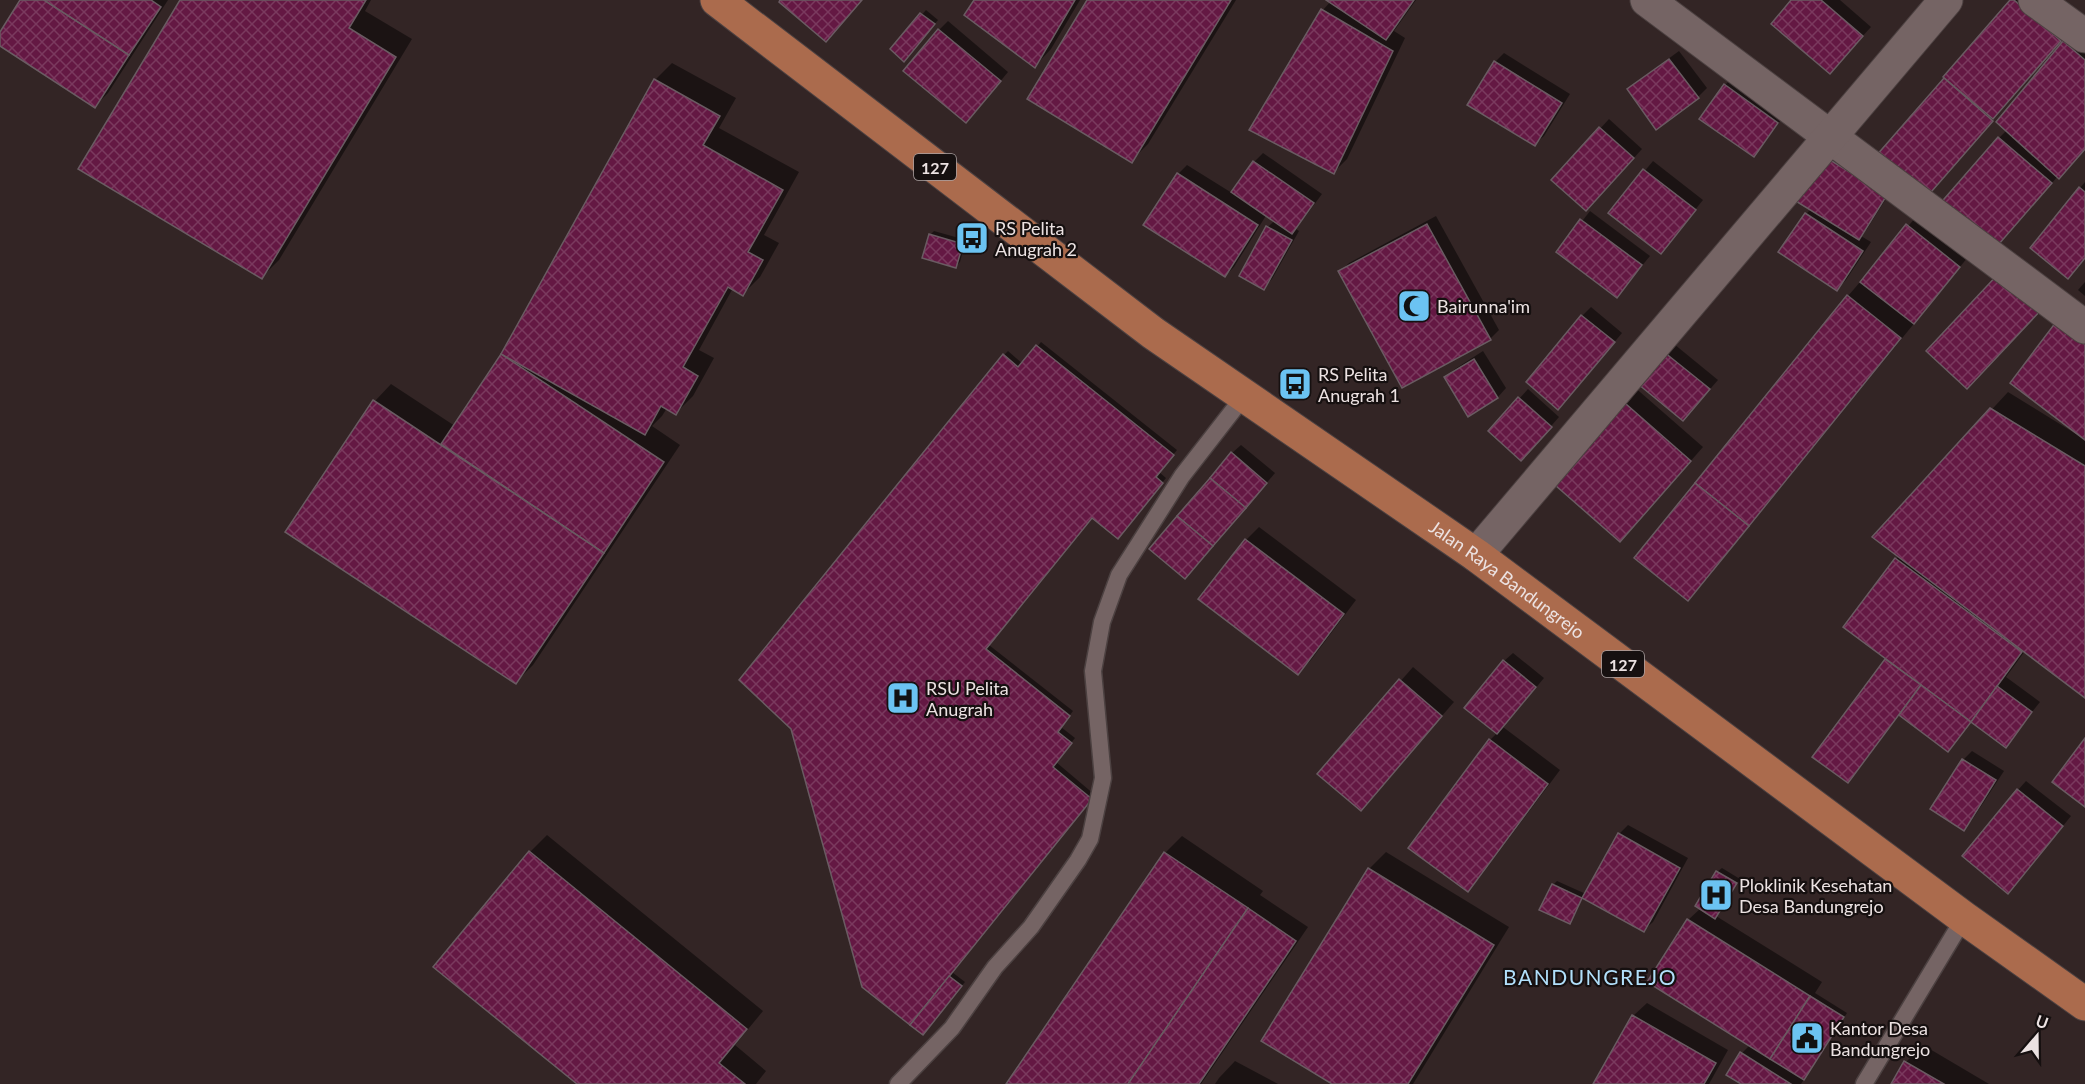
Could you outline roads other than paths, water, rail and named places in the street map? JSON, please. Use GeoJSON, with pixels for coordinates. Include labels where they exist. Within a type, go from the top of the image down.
{"type":"FeatureCollection","features":[{"type":"Feature","properties":{"kind":"main road","name":"Jalan Raya Bandungrejo"},"geometry":{"type":"LineString","coordinates":[[717,0],[1153,333],[1476,555],[1964,918],[2085,1004]]}},
{"type":"Feature","properties":{"kind":"street"},"geometry":{"type":"LineString","coordinates":[[1647,0],[2085,327]]}},
{"type":"Feature","properties":{"kind":"street"},"geometry":{"type":"LineString","coordinates":[[1476,555],[1946,0]]}},
{"type":"Feature","properties":{"kind":"street"},"geometry":{"type":"LineString","coordinates":[[2035,0],[2085,36]]}},
{"type":"Feature","properties":{"kind":"lane"},"geometry":{"type":"LineString","coordinates":[[897,1084],[952,1028],[995,967],[1031,927],[1090,839],[1103,778],[1093,671],[1102,622],[1119,575],[1125,565],[1182,476],[1245,395]]}},
{"type":"Feature","properties":{"kind":"lane"},"geometry":{"type":"LineString","coordinates":[[1864,1084],[1964,918]]}},
{"type":"Feature","properties":{"kind":"place","name":"RS Pelita Anugrah 2"},"geometry":{"type":"Point","coordinates":[972,238]}},
{"type":"Feature","properties":{"kind":"place","name":"Bairunna'im"},"geometry":{"type":"Point","coordinates":[1414,306]}},
{"type":"Feature","properties":{"kind":"place","name":"RS Pelita Anugrah 1"},"geometry":{"type":"Point","coordinates":[1295,384]}},
{"type":"Feature","properties":{"kind":"place","name":"RSU Pelita Anugrah"},"geometry":{"type":"Point","coordinates":[903,698]}},
{"type":"Feature","properties":{"kind":"place","name":"Ploklinik Kesehatan Desa Bandungrejo"},"geometry":{"type":"Point","coordinates":[1716,895]}},
{"type":"Feature","properties":{"kind":"place","name":"Kantor Desa Bandungrejo"},"geometry":{"type":"Point","coordinates":[1807,1038]}},
{"type":"Feature","properties":{"kind":"district","name":"BANDUNGREJO"},"geometry":{"type":"Point","coordinates":[1590,976]}}]}
